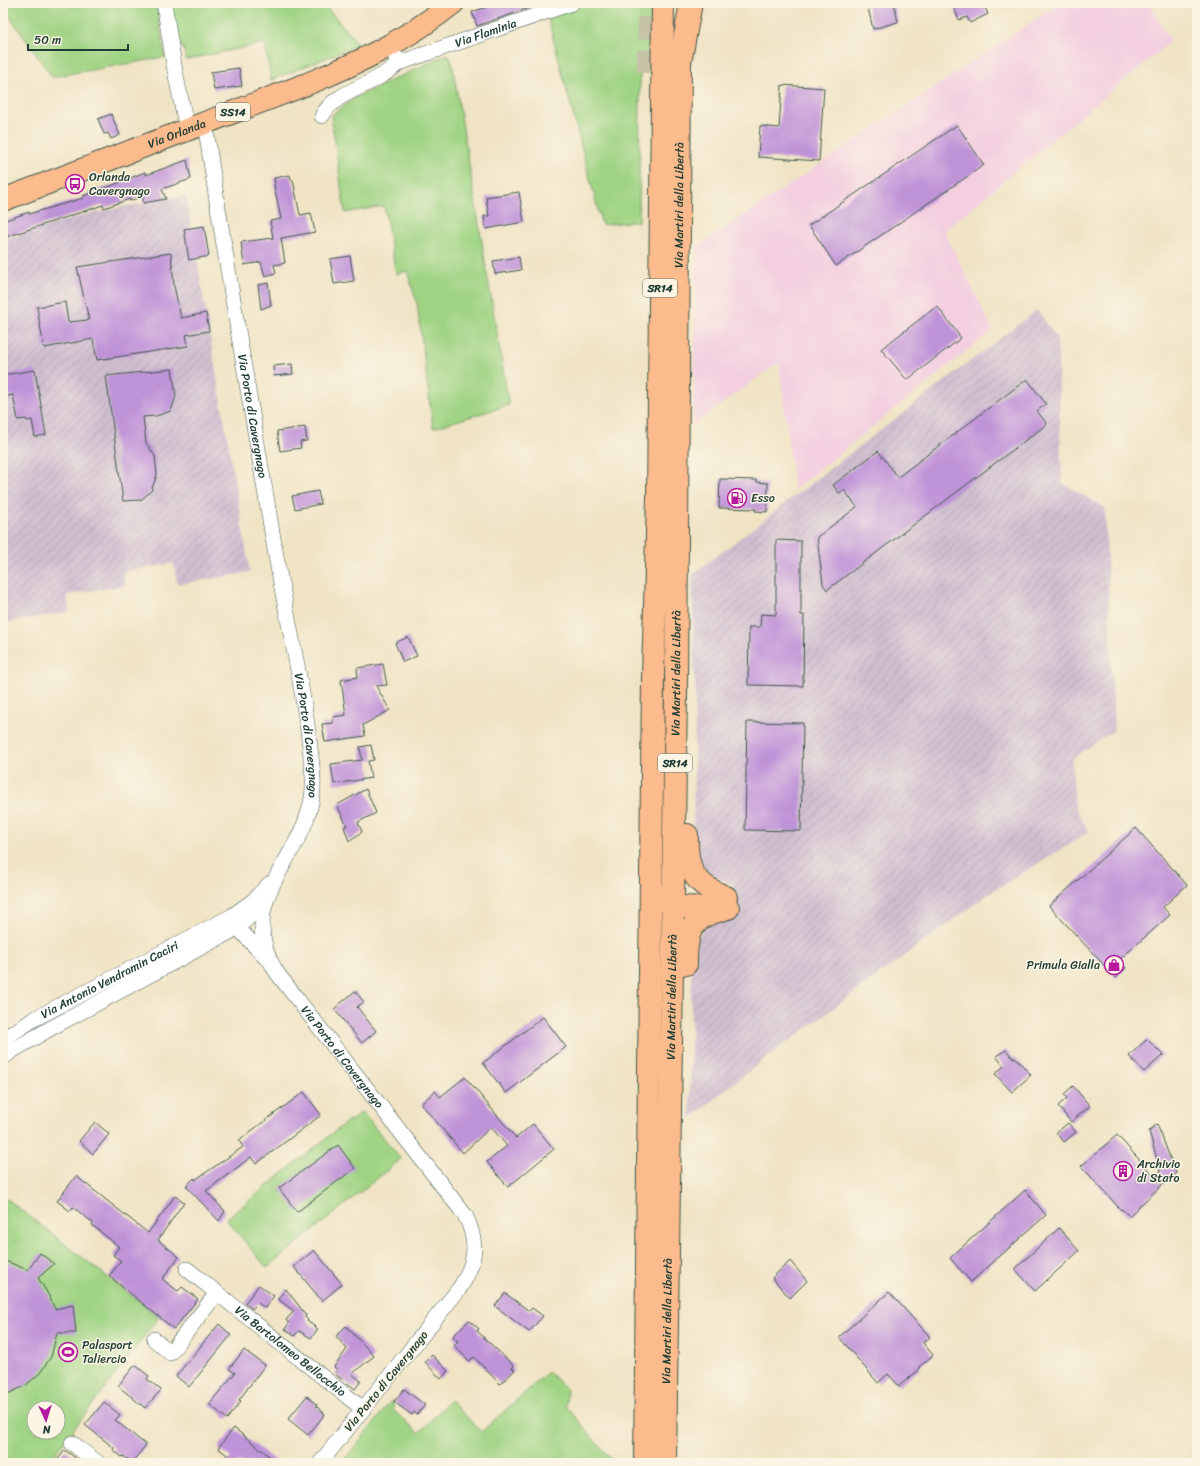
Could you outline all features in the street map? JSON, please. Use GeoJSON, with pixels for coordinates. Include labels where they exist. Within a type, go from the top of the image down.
{"type":"FeatureCollection","features":[{"type":"Feature","properties":{"kind":"main road","name":"Via Orlanda"},"geometry":{"type":"LineString","coordinates":[[3,200],[347,68],[394,55],[417,30],[453,3]]}},
{"type":"Feature","properties":{"kind":"main road","name":"Via Martiri della Libertà"},"geometry":{"type":"LineString","coordinates":[[645,1463],[653,686],[658,496],[663,3]]}},
{"type":"Feature","properties":{"kind":"main road","name":"SR14"},"geometry":{"type":"LineString","coordinates":[[678,3],[677,48],[680,63]]}},
{"type":"Feature","properties":{"kind":"main road","name":"Via Martiri della Libertà"},"geometry":{"type":"LineString","coordinates":[[665,1463],[671,902],[676,693],[680,63],[690,3]]}},
{"type":"Feature","properties":{"kind":"main road","name":"Via Martiri della Libertà"},"geometry":{"type":"LineString","coordinates":[[648,72],[646,429],[655,573]]}},
{"type":"Feature","properties":{"kind":"main road"},"geometry":{"type":"LineString","coordinates":[[653,686],[661,771],[661,887],[664,896],[671,902],[727,903]]}},
{"type":"Feature","properties":{"kind":"main road"},"geometry":{"type":"LineString","coordinates":[[676,693],[687,759],[686,846],[688,863],[692,872],[703,885],[727,903]]}},
{"type":"Feature","properties":{"kind":"main road"},"geometry":{"type":"LineString","coordinates":[[650,1077],[654,1072],[657,1061],[659,1038],[661,920],[663,910],[671,902]]}},
{"type":"Feature","properties":{"kind":"main road"},"geometry":{"type":"LineString","coordinates":[[670,1104],[684,1062],[687,938],[690,931],[700,920],[717,911],[727,903]]}},
{"type":"Feature","properties":{"kind":"street","name":"Via Porto di Cavergnago"},"geometry":{"type":"LineString","coordinates":[[164,3],[175,71],[196,126],[240,348],[302,696],[312,766],[312,793],[308,815],[297,841],[274,882],[264,904],[261,933],[263,943],[270,962],[277,973],[465,1215],[473,1237],[474,1248],[472,1263],[466,1279],[460,1289],[320,1463]]}},
{"type":"Feature","properties":{"kind":"street","name":"Via Flaminia"},"geometry":{"type":"LineString","coordinates":[[322,116],[327,107],[336,99],[382,76],[394,55],[452,44],[572,3]]}},
{"type":"Feature","properties":{"kind":"street","name":"Via Antonio Vendramin Caciri"},"geometry":{"type":"LineString","coordinates":[[3,1039],[36,1018],[232,916],[254,900],[274,882]]}},
{"type":"Feature","properties":{"kind":"street"},"geometry":{"type":"LineString","coordinates":[[3,1058],[10,1052],[51,1028],[236,928],[264,904]]}},
{"type":"Feature","properties":{"kind":"street"},"geometry":{"type":"LineString","coordinates":[[217,924],[229,923],[236,928],[270,962]]}},
{"type":"Feature","properties":{"kind":"street","name":"Via Bartolomeo Bellocchio"},"geometry":{"type":"LineString","coordinates":[[187,1269],[363,1409]]}},
{"type":"Feature","properties":{"kind":"street"},"geometry":{"type":"LineString","coordinates":[[154,1339],[170,1353],[217,1293]]}},
{"type":"Feature","properties":{"kind":"street"},"geometry":{"type":"LineString","coordinates":[[72,1442],[98,1463]]}},
{"type":"Feature","properties":{"kind":"shaded area"},"geometry":{"type":"Polygon","coordinates":[[[1060,3],[1148,3],[1171,41],[944,231],[993,330],[794,490],[779,362],[693,425],[697,247],[1060,3]]]}},
{"type":"Feature","properties":{"kind":"shaded area"},"geometry":{"type":"Polygon","coordinates":[[[186,196],[191,228],[204,226],[209,256],[197,259],[250,572],[181,584],[177,583],[174,563],[123,572],[125,585],[67,595],[69,612],[3,623],[3,240],[84,215],[186,196]]]}},
{"type":"Feature","properties":{"kind":"shaded area"},"geometry":{"type":"Polygon","coordinates":[[[1037,310],[1057,338],[1062,483],[1105,508],[1114,730],[1072,759],[1075,807],[1089,832],[991,892],[759,1063],[690,1118],[692,949],[702,930],[721,920],[732,919],[733,884],[712,876],[704,869],[697,860],[693,849],[695,692],[692,575],[1037,310]]]}},
{"type":"Feature","properties":{"kind":"green space"},"geometry":{"type":"Polygon","coordinates":[[[3,3],[156,3],[165,57],[52,77],[12,20],[3,3]]]}},
{"type":"Feature","properties":{"kind":"green space"},"geometry":{"type":"Polygon","coordinates":[[[169,3],[323,3],[359,45],[271,80],[265,43],[186,60],[183,47],[176,47],[169,3]]]}},
{"type":"Feature","properties":{"kind":"green space"},"geometry":{"type":"Polygon","coordinates":[[[582,3],[656,3],[655,72],[640,73],[639,221],[602,225],[547,15],[582,3]]]}},
{"type":"Feature","properties":{"kind":"green space"},"geometry":{"type":"Polygon","coordinates":[[[448,54],[452,62],[509,405],[433,428],[417,303],[407,271],[396,274],[384,206],[345,213],[331,116],[354,98],[448,54]]]}},
{"type":"Feature","properties":{"kind":"green space"},"geometry":{"type":"Polygon","coordinates":[[[362,1112],[401,1159],[267,1268],[226,1219],[349,1120],[351,1121],[362,1112]]]}},
{"type":"Feature","properties":{"kind":"green space","name":"Palasport Taliercio"},"geometry":{"type":"Polygon","coordinates":[[[3,1196],[159,1317],[66,1439],[66,1400],[26,1400],[26,1440],[65,1440],[48,1463],[39,1458],[3,1461],[3,1196]]]}},
{"type":"Feature","properties":{"kind":"green space"},"geometry":{"type":"Polygon","coordinates":[[[548,1372],[567,1390],[566,1406],[614,1463],[342,1463],[392,1400],[394,1411],[419,1433],[450,1400],[481,1432],[548,1372]]]}},
{"type":"Feature","properties":{"kind":"building"},"geometry":{"type":"Polygon","coordinates":[[[499,3],[541,4],[477,26],[472,12],[499,3]]]}},
{"type":"Feature","properties":{"kind":"building"},"geometry":{"type":"Polygon","coordinates":[[[867,3],[894,3],[898,22],[873,29],[867,3]]]}},
{"type":"Feature","properties":{"kind":"building"},"geometry":{"type":"Polygon","coordinates":[[[958,3],[983,3],[988,14],[970,23],[967,17],[959,20],[953,6],[958,3]]]}},
{"type":"Feature","properties":{"kind":"building"},"geometry":{"type":"Polygon","coordinates":[[[239,68],[242,86],[214,90],[211,72],[239,68]]]}},
{"type":"Feature","properties":{"kind":"building"},"geometry":{"type":"Polygon","coordinates":[[[782,85],[824,88],[819,161],[758,157],[760,126],[779,128],[782,85]]]}},
{"type":"Feature","properties":{"kind":"building"},"geometry":{"type":"Polygon","coordinates":[[[111,114],[120,135],[111,139],[108,133],[104,134],[98,119],[111,114]]]}},
{"type":"Feature","properties":{"kind":"building"},"geometry":{"type":"Polygon","coordinates":[[[957,125],[984,165],[836,266],[809,225],[957,125]]]}},
{"type":"Feature","properties":{"kind":"building"},"geometry":{"type":"Polygon","coordinates":[[[187,160],[191,179],[162,189],[166,199],[143,203],[143,196],[104,208],[103,205],[3,238],[3,221],[29,212],[29,214],[83,198],[83,196],[91,193],[90,191],[108,187],[145,172],[146,175],[187,160]]]}},
{"type":"Feature","properties":{"kind":"building"},"geometry":{"type":"Polygon","coordinates":[[[290,175],[291,180],[293,180],[300,215],[311,213],[315,232],[281,238],[285,263],[274,265],[276,273],[265,276],[261,262],[244,265],[241,242],[273,238],[270,221],[281,219],[274,178],[290,175]]]}},
{"type":"Feature","properties":{"kind":"building"},"geometry":{"type":"Polygon","coordinates":[[[519,192],[524,222],[486,229],[484,216],[489,216],[486,197],[519,192]]]}},
{"type":"Feature","properties":{"kind":"building"},"geometry":{"type":"Polygon","coordinates":[[[204,226],[209,256],[189,260],[184,229],[204,226]]]}},
{"type":"Feature","properties":{"kind":"building"},"geometry":{"type":"Polygon","coordinates":[[[171,253],[174,286],[181,318],[206,313],[209,331],[186,335],[188,346],[97,360],[93,339],[44,348],[37,307],[65,302],[68,322],[89,320],[77,267],[171,253]]]}},
{"type":"Feature","properties":{"kind":"building"},"geometry":{"type":"Polygon","coordinates":[[[350,256],[354,281],[334,284],[330,259],[350,256]]]}},
{"type":"Feature","properties":{"kind":"building"},"geometry":{"type":"Polygon","coordinates":[[[519,257],[521,270],[495,274],[493,261],[519,257]]]}},
{"type":"Feature","properties":{"kind":"building"},"geometry":{"type":"Polygon","coordinates":[[[268,283],[271,305],[261,309],[258,285],[268,283]]]}},
{"type":"Feature","properties":{"kind":"building"},"geometry":{"type":"Polygon","coordinates":[[[937,306],[961,338],[907,380],[881,349],[937,306]]]}},
{"type":"Feature","properties":{"kind":"building"},"geometry":{"type":"Polygon","coordinates":[[[292,364],[293,374],[274,376],[273,366],[292,364]]]}},
{"type":"Feature","properties":{"kind":"building"},"geometry":{"type":"Polygon","coordinates":[[[172,369],[176,396],[171,411],[156,416],[143,417],[146,443],[155,456],[157,475],[151,491],[141,500],[123,501],[106,376],[172,369]]]}},
{"type":"Feature","properties":{"kind":"building"},"geometry":{"type":"Polygon","coordinates":[[[35,370],[46,435],[35,437],[32,420],[18,420],[13,395],[3,397],[3,375],[35,370]]]}},
{"type":"Feature","properties":{"kind":"building"},"geometry":{"type":"Polygon","coordinates":[[[1027,379],[1046,404],[1037,411],[1047,424],[827,590],[823,584],[817,537],[857,507],[844,490],[839,493],[833,485],[878,451],[898,477],[1027,379]]]}},
{"type":"Feature","properties":{"kind":"building"},"geometry":{"type":"Polygon","coordinates":[[[305,427],[307,441],[300,442],[301,448],[280,451],[277,431],[305,427]]]}},
{"type":"Feature","properties":{"kind":"building"},"geometry":{"type":"Polygon","coordinates":[[[720,479],[756,480],[757,482],[768,483],[767,512],[755,511],[756,509],[719,508],[720,479]]]}},
{"type":"Feature","properties":{"kind":"building"},"geometry":{"type":"Polygon","coordinates":[[[318,491],[321,504],[295,509],[292,496],[318,491]]]}},
{"type":"Feature","properties":{"kind":"building"},"geometry":{"type":"Polygon","coordinates":[[[776,540],[801,541],[801,615],[804,615],[803,686],[748,685],[749,627],[760,627],[761,614],[776,615],[776,540]]]}},
{"type":"Feature","properties":{"kind":"building"},"geometry":{"type":"Polygon","coordinates":[[[408,637],[417,656],[403,662],[395,643],[408,637]]]}},
{"type":"Feature","properties":{"kind":"building"},"geometry":{"type":"Polygon","coordinates":[[[383,664],[387,685],[376,686],[390,710],[363,725],[365,736],[325,742],[322,724],[333,723],[333,717],[346,715],[341,680],[358,677],[357,668],[383,664]]]}},
{"type":"Feature","properties":{"kind":"building"},"geometry":{"type":"Polygon","coordinates":[[[747,722],[803,723],[801,831],[745,830],[747,722]]]}},
{"type":"Feature","properties":{"kind":"building"},"geometry":{"type":"Polygon","coordinates":[[[371,745],[374,760],[368,761],[371,778],[334,784],[331,764],[362,760],[360,747],[371,745]]]}},
{"type":"Feature","properties":{"kind":"building"},"geometry":{"type":"Polygon","coordinates":[[[366,789],[376,813],[358,822],[362,832],[349,841],[344,827],[347,826],[337,805],[366,789]]]}},
{"type":"Feature","properties":{"kind":"building"},"geometry":{"type":"Polygon","coordinates":[[[1136,828],[1187,885],[1163,907],[1170,915],[1119,960],[1126,968],[1116,978],[1049,906],[1136,828]]]}},
{"type":"Feature","properties":{"kind":"building"},"geometry":{"type":"Polygon","coordinates":[[[355,991],[364,1002],[357,1007],[376,1031],[362,1043],[334,1009],[355,991]]]}},
{"type":"Feature","properties":{"kind":"building"},"geometry":{"type":"Polygon","coordinates":[[[543,1017],[566,1047],[506,1093],[483,1063],[543,1017]]]}},
{"type":"Feature","properties":{"kind":"building"},"geometry":{"type":"Polygon","coordinates":[[[1147,1039],[1163,1055],[1144,1072],[1129,1056],[1147,1039]]]}},
{"type":"Feature","properties":{"kind":"building"},"geometry":{"type":"Polygon","coordinates":[[[1006,1050],[1013,1058],[1015,1057],[1031,1075],[1012,1092],[995,1074],[1004,1066],[996,1056],[1006,1050]]]}},
{"type":"Feature","properties":{"kind":"building"},"geometry":{"type":"Polygon","coordinates":[[[465,1077],[516,1138],[533,1124],[554,1149],[508,1187],[487,1162],[507,1146],[491,1127],[463,1153],[421,1104],[435,1091],[440,1097],[465,1077]]]}},
{"type":"Feature","properties":{"kind":"building"},"geometry":{"type":"Polygon","coordinates":[[[1073,1086],[1090,1106],[1071,1122],[1058,1106],[1067,1098],[1064,1094],[1073,1086]]]}},
{"type":"Feature","properties":{"kind":"building"},"geometry":{"type":"Polygon","coordinates":[[[304,1092],[321,1115],[256,1164],[251,1157],[206,1191],[225,1211],[219,1221],[186,1186],[194,1178],[195,1180],[243,1147],[239,1140],[304,1092]]]}},
{"type":"Feature","properties":{"kind":"building"},"geometry":{"type":"Polygon","coordinates":[[[95,1122],[109,1134],[93,1154],[79,1141],[95,1122]]]}},
{"type":"Feature","properties":{"kind":"building"},"geometry":{"type":"Polygon","coordinates":[[[1068,1123],[1076,1132],[1064,1142],[1056,1133],[1068,1123]]]}},
{"type":"Feature","properties":{"kind":"building"},"geometry":{"type":"Polygon","coordinates":[[[1157,1124],[1176,1173],[1164,1184],[1149,1131],[1157,1124]]]}},
{"type":"Feature","properties":{"kind":"building","name":"Archivio di Stato"},"geometry":{"type":"Polygon","coordinates":[[[1117,1135],[1162,1185],[1129,1216],[1122,1209],[1121,1210],[1081,1166],[1117,1135]]]}},
{"type":"Feature","properties":{"kind":"building"},"geometry":{"type":"Polygon","coordinates":[[[338,1145],[355,1168],[297,1212],[279,1188],[338,1145]]]}},
{"type":"Feature","properties":{"kind":"building"},"geometry":{"type":"Polygon","coordinates":[[[76,1176],[148,1233],[175,1196],[184,1202],[158,1240],[179,1257],[162,1279],[178,1291],[182,1287],[198,1299],[174,1329],[109,1276],[121,1261],[113,1255],[119,1247],[73,1207],[70,1211],[57,1201],[76,1176]]]}},
{"type":"Feature","properties":{"kind":"building"},"geometry":{"type":"Polygon","coordinates":[[[1025,1190],[1046,1215],[971,1282],[950,1258],[1025,1190]]]}},
{"type":"Feature","properties":{"kind":"building"},"geometry":{"type":"Polygon","coordinates":[[[1059,1228],[1079,1251],[1035,1291],[1015,1269],[1059,1228]]]}},
{"type":"Feature","properties":{"kind":"building"},"geometry":{"type":"Polygon","coordinates":[[[314,1250],[342,1284],[322,1301],[294,1267],[314,1250]]]}},
{"type":"Feature","properties":{"kind":"building","name":"Palasport Taliercio"},"geometry":{"type":"Polygon","coordinates":[[[40,1253],[54,1264],[38,1278],[55,1309],[73,1305],[76,1333],[57,1333],[51,1357],[40,1373],[25,1386],[3,1396],[3,1260],[28,1270],[40,1253]]]}},
{"type":"Feature","properties":{"kind":"building"},"geometry":{"type":"Polygon","coordinates":[[[790,1261],[807,1281],[790,1298],[772,1278],[790,1261]]]}},
{"type":"Feature","properties":{"kind":"building"},"geometry":{"type":"Polygon","coordinates":[[[259,1285],[274,1296],[265,1308],[258,1303],[252,1309],[245,1303],[259,1285]]]}},
{"type":"Feature","properties":{"kind":"building"},"geometry":{"type":"Polygon","coordinates":[[[286,1289],[306,1315],[305,1317],[308,1320],[307,1321],[318,1329],[311,1338],[299,1331],[294,1336],[285,1329],[289,1323],[286,1320],[294,1311],[278,1299],[286,1289]]]}},
{"type":"Feature","properties":{"kind":"building"},"geometry":{"type":"Polygon","coordinates":[[[889,1292],[930,1337],[923,1343],[933,1355],[919,1367],[920,1369],[899,1386],[888,1374],[878,1383],[839,1337],[889,1292]]]}},
{"type":"Feature","properties":{"kind":"building"},"geometry":{"type":"Polygon","coordinates":[[[505,1293],[529,1311],[532,1308],[543,1316],[529,1332],[495,1306],[505,1293]]]}},
{"type":"Feature","properties":{"kind":"building"},"geometry":{"type":"Polygon","coordinates":[[[469,1320],[479,1329],[477,1331],[514,1366],[512,1368],[515,1370],[500,1384],[474,1357],[469,1361],[454,1345],[458,1341],[453,1336],[469,1320]]]}},
{"type":"Feature","properties":{"kind":"building"},"geometry":{"type":"Polygon","coordinates":[[[219,1324],[231,1335],[189,1387],[176,1376],[219,1324]]]}},
{"type":"Feature","properties":{"kind":"building"},"geometry":{"type":"Polygon","coordinates":[[[346,1326],[374,1356],[352,1374],[361,1381],[355,1389],[335,1374],[338,1370],[334,1367],[347,1349],[336,1336],[346,1326]]]}},
{"type":"Feature","properties":{"kind":"building"},"geometry":{"type":"Polygon","coordinates":[[[244,1350],[265,1365],[227,1419],[209,1404],[235,1373],[229,1369],[244,1350]]]}},
{"type":"Feature","properties":{"kind":"building"},"geometry":{"type":"Polygon","coordinates":[[[432,1355],[448,1371],[441,1379],[425,1362],[432,1355]]]}},
{"type":"Feature","properties":{"kind":"building"},"geometry":{"type":"Polygon","coordinates":[[[135,1365],[149,1376],[147,1379],[161,1390],[145,1408],[118,1386],[135,1365]]]}},
{"type":"Feature","properties":{"kind":"building"},"geometry":{"type":"Polygon","coordinates":[[[404,1389],[425,1405],[417,1415],[414,1412],[412,1415],[394,1402],[404,1389]]]}},
{"type":"Feature","properties":{"kind":"building"},"geometry":{"type":"Polygon","coordinates":[[[307,1396],[325,1414],[308,1435],[288,1419],[307,1396]]]}},
{"type":"Feature","properties":{"kind":"building"},"geometry":{"type":"Polygon","coordinates":[[[104,1402],[120,1415],[115,1420],[146,1445],[132,1462],[113,1450],[114,1448],[85,1425],[104,1402]]]}},
{"type":"Feature","properties":{"kind":"building"},"geometry":{"type":"Polygon","coordinates":[[[234,1428],[278,1463],[226,1463],[231,1458],[218,1448],[234,1428]]]}},
{"type":"Feature","properties":{"kind":"building"},"geometry":{"type":"Polygon","coordinates":[[[65,1450],[82,1463],[55,1463],[65,1450]]]}},
{"type":"Feature","properties":{"kind":"tunnel"},"geometry":{"type":"LineString","coordinates":[[648,72],[649,3]]}},
{"type":"Feature","properties":{"kind":"place","name":"Orlanda Cavergnago"},"geometry":{"type":"Point","coordinates":[75,184]}},
{"type":"Feature","properties":{"kind":"place","name":"Esso"},"geometry":{"type":"Point","coordinates":[737,498]}},
{"type":"Feature","properties":{"kind":"place","name":"Primula Gialla"},"geometry":{"type":"Point","coordinates":[1114,965]}},
{"type":"Feature","properties":{"kind":"place","name":"Archivio di Stato"},"geometry":{"type":"Point","coordinates":[1123,1171]}},
{"type":"Feature","properties":{"kind":"place","name":"Palasport Taliercio"},"geometry":{"type":"Point","coordinates":[68,1352]}}]}
